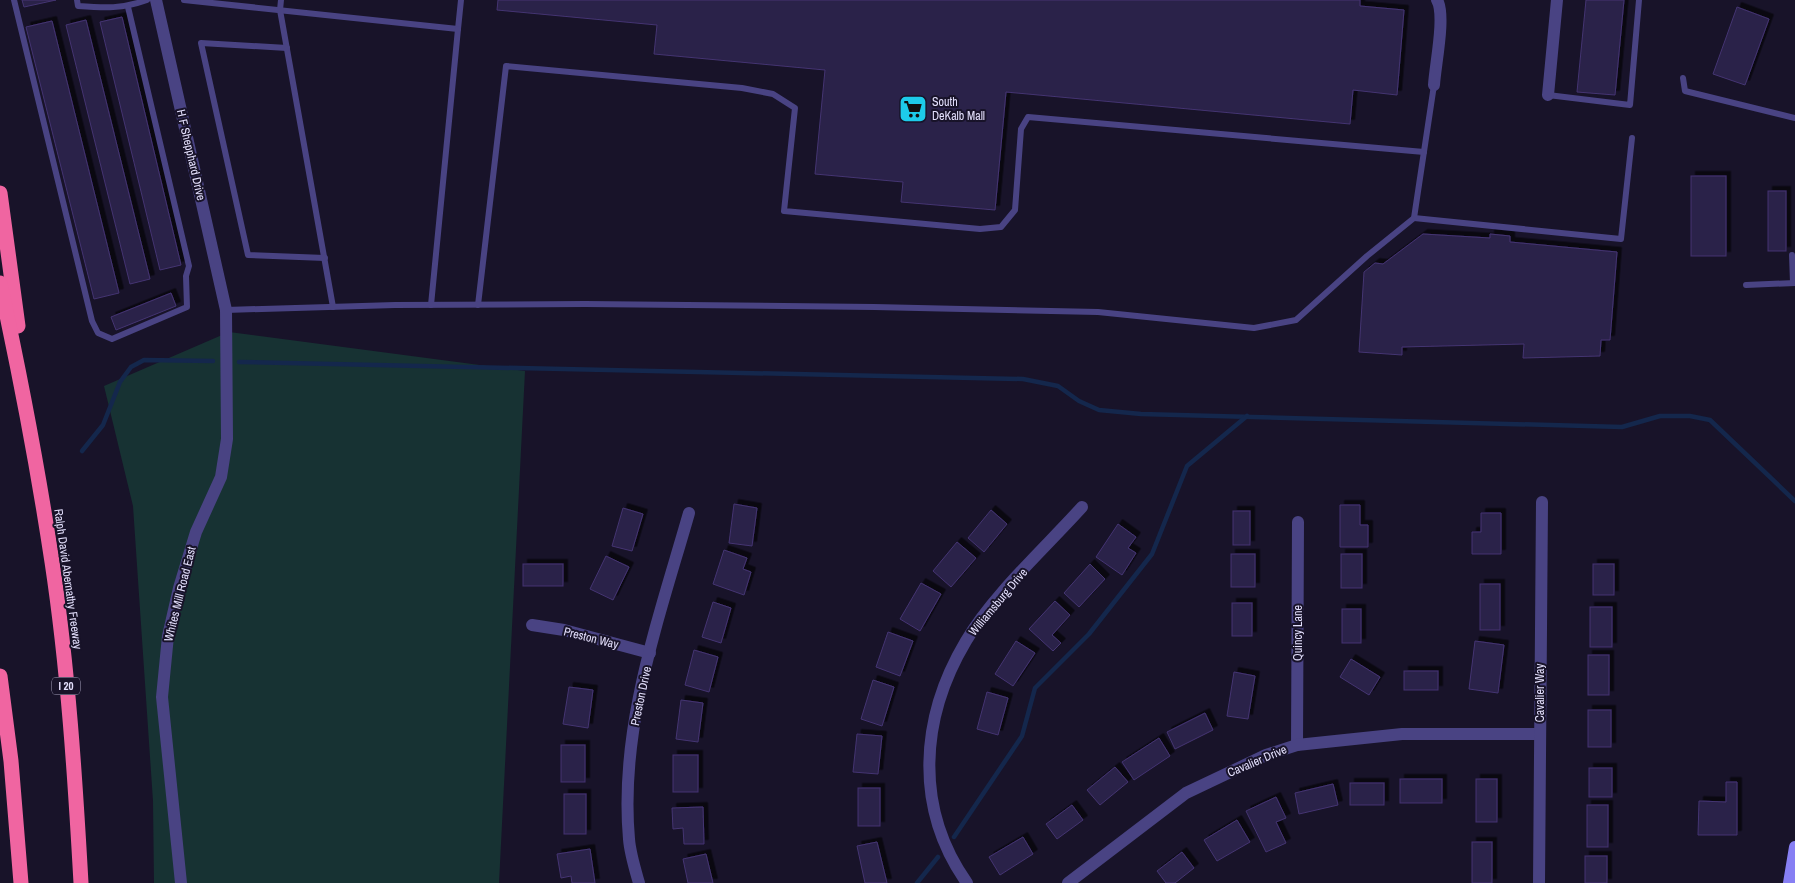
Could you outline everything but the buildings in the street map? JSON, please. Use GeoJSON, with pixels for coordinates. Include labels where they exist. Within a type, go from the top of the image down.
{"type":"FeatureCollection","features":[{"type":"Feature","properties":{"kind":"highway"},"geometry":{"type":"LineString","coordinates":[[0,193],[40,491]]}},
{"type":"Feature","properties":{"kind":"highway","name":"Ralph David Abernathy Freeway"},"geometry":{"type":"LineString","coordinates":[[0,283],[40,491],[62,642],[81,883]]}},
{"type":"Feature","properties":{"kind":"highway"},"geometry":{"type":"LineString","coordinates":[[0,676],[11,761],[21,883]]}},
{"type":"Feature","properties":{"kind":"highway"},"geometry":{"type":"LineString","coordinates":[[0,694],[11,761]]}},
{"type":"Feature","properties":{"kind":"main road"},"geometry":{"type":"LineString","coordinates":[[1789,883],[1795,847]]}},
{"type":"Feature","properties":{"kind":"street","name":"H F Shepphard Drive"},"geometry":{"type":"LineString","coordinates":[[156,0],[226,310]]}},
{"type":"Feature","properties":{"kind":"street"},"geometry":{"type":"LineString","coordinates":[[1434,85],[1440,18],[1440,5],[1437,0]]}},
{"type":"Feature","properties":{"kind":"street"},"geometry":{"type":"LineString","coordinates":[[1548,95],[1557,0]]}},
{"type":"Feature","properties":{"kind":"street","name":"Whites Mill Road East"},"geometry":{"type":"LineString","coordinates":[[182,883],[162,697],[168,636],[179,588],[196,532],[221,477],[227,439],[226,310]]}},
{"type":"Feature","properties":{"kind":"street","name":"Cavalier Way"},"geometry":{"type":"LineString","coordinates":[[1539,883],[1542,502]]}},
{"type":"Feature","properties":{"kind":"street","name":"Williamsburg Drive"},"geometry":{"type":"LineString","coordinates":[[967,883],[954,865],[936,822],[929,774],[930,730],[950,670],[966,640],[992,604],[1082,507]]}},
{"type":"Feature","properties":{"kind":"street","name":"Preston Drive"},"geometry":{"type":"LineString","coordinates":[[639,883],[629,840],[628,777],[634,720],[650,652],[689,512]]}},
{"type":"Feature","properties":{"kind":"street","name":"Quincy Lane"},"geometry":{"type":"LineString","coordinates":[[1297,745],[1298,522]]}},
{"type":"Feature","properties":{"kind":"street","name":"Preston Way"},"geometry":{"type":"LineString","coordinates":[[532,625],[564,630],[650,652]]}},
{"type":"Feature","properties":{"kind":"street","name":"Cavalier Drive"},"geometry":{"type":"LineString","coordinates":[[1068,883],[1186,793],[1266,755],[1297,745],[1402,734],[1540,734]]}},
{"type":"Feature","properties":{"kind":"lane"},"geometry":{"type":"LineString","coordinates":[[14,0],[92,321],[98,333],[112,339],[187,307],[186,276],[189,266],[128,7]]}},
{"type":"Feature","properties":{"kind":"lane"},"geometry":{"type":"LineString","coordinates":[[76,0],[78,6],[128,7],[147,0]]}},
{"type":"Feature","properties":{"kind":"lane"},"geometry":{"type":"LineString","coordinates":[[184,0],[458,29]]}},
{"type":"Feature","properties":{"kind":"lane"},"geometry":{"type":"LineString","coordinates":[[281,0],[280,10],[333,307]]}},
{"type":"Feature","properties":{"kind":"lane"},"geometry":{"type":"LineString","coordinates":[[431,305],[461,0]]}},
{"type":"Feature","properties":{"kind":"lane"},"geometry":{"type":"LineString","coordinates":[[1548,95],[1630,105],[1639,0]]}},
{"type":"Feature","properties":{"kind":"lane"},"geometry":{"type":"LineString","coordinates":[[287,48],[201,43],[248,255],[325,258]]}},
{"type":"Feature","properties":{"kind":"lane"},"geometry":{"type":"LineString","coordinates":[[478,305],[506,66],[742,88],[773,94],[795,108],[784,211],[879,220],[980,229],[1001,227],[1015,210],[1021,128],[1028,117],[1424,152]]}},
{"type":"Feature","properties":{"kind":"lane"},"geometry":{"type":"LineString","coordinates":[[1682,78],[1685,91],[1795,118]]}},
{"type":"Feature","properties":{"kind":"lane"},"geometry":{"type":"LineString","coordinates":[[226,310],[431,305],[848,306],[1098,312],[1254,328],[1296,320],[1367,256],[1414,218],[1434,85]]}},
{"type":"Feature","properties":{"kind":"lane"},"geometry":{"type":"LineString","coordinates":[[1414,218],[1621,239],[1632,138]]}},
{"type":"Feature","properties":{"kind":"lane"},"geometry":{"type":"LineString","coordinates":[[1746,285],[1794,283],[1792,255]]}},
{"type":"Feature","properties":{"kind":"green space"},"geometry":{"type":"Polygon","coordinates":[[[229,332],[525,371],[499,883],[154,883],[153,801],[133,506],[104,386],[229,332]]]}},
{"type":"Feature","properties":{"kind":"waterway"},"geometry":{"type":"LineString","coordinates":[[82,451],[103,425],[120,382],[131,367],[144,360],[213,361]]}},
{"type":"Feature","properties":{"kind":"waterway"},"geometry":{"type":"LineString","coordinates":[[239,362],[1023,379],[1058,386],[1079,401],[1099,410],[1141,414],[1622,427],[1660,416],[1690,416],[1710,420],[1795,501]]}},
{"type":"Feature","properties":{"kind":"waterway"},"geometry":{"type":"LineString","coordinates":[[954,837],[1022,736],[1035,688],[1089,634],[1152,554],[1187,466],[1247,416]]}},
{"type":"Feature","properties":{"kind":"waterway"},"geometry":{"type":"LineString","coordinates":[[917,883],[938,857]]}},
{"type":"Feature","properties":{"kind":"place","name":"South DeKalb Mall"},"geometry":{"type":"Point","coordinates":[913,109]}}]}
